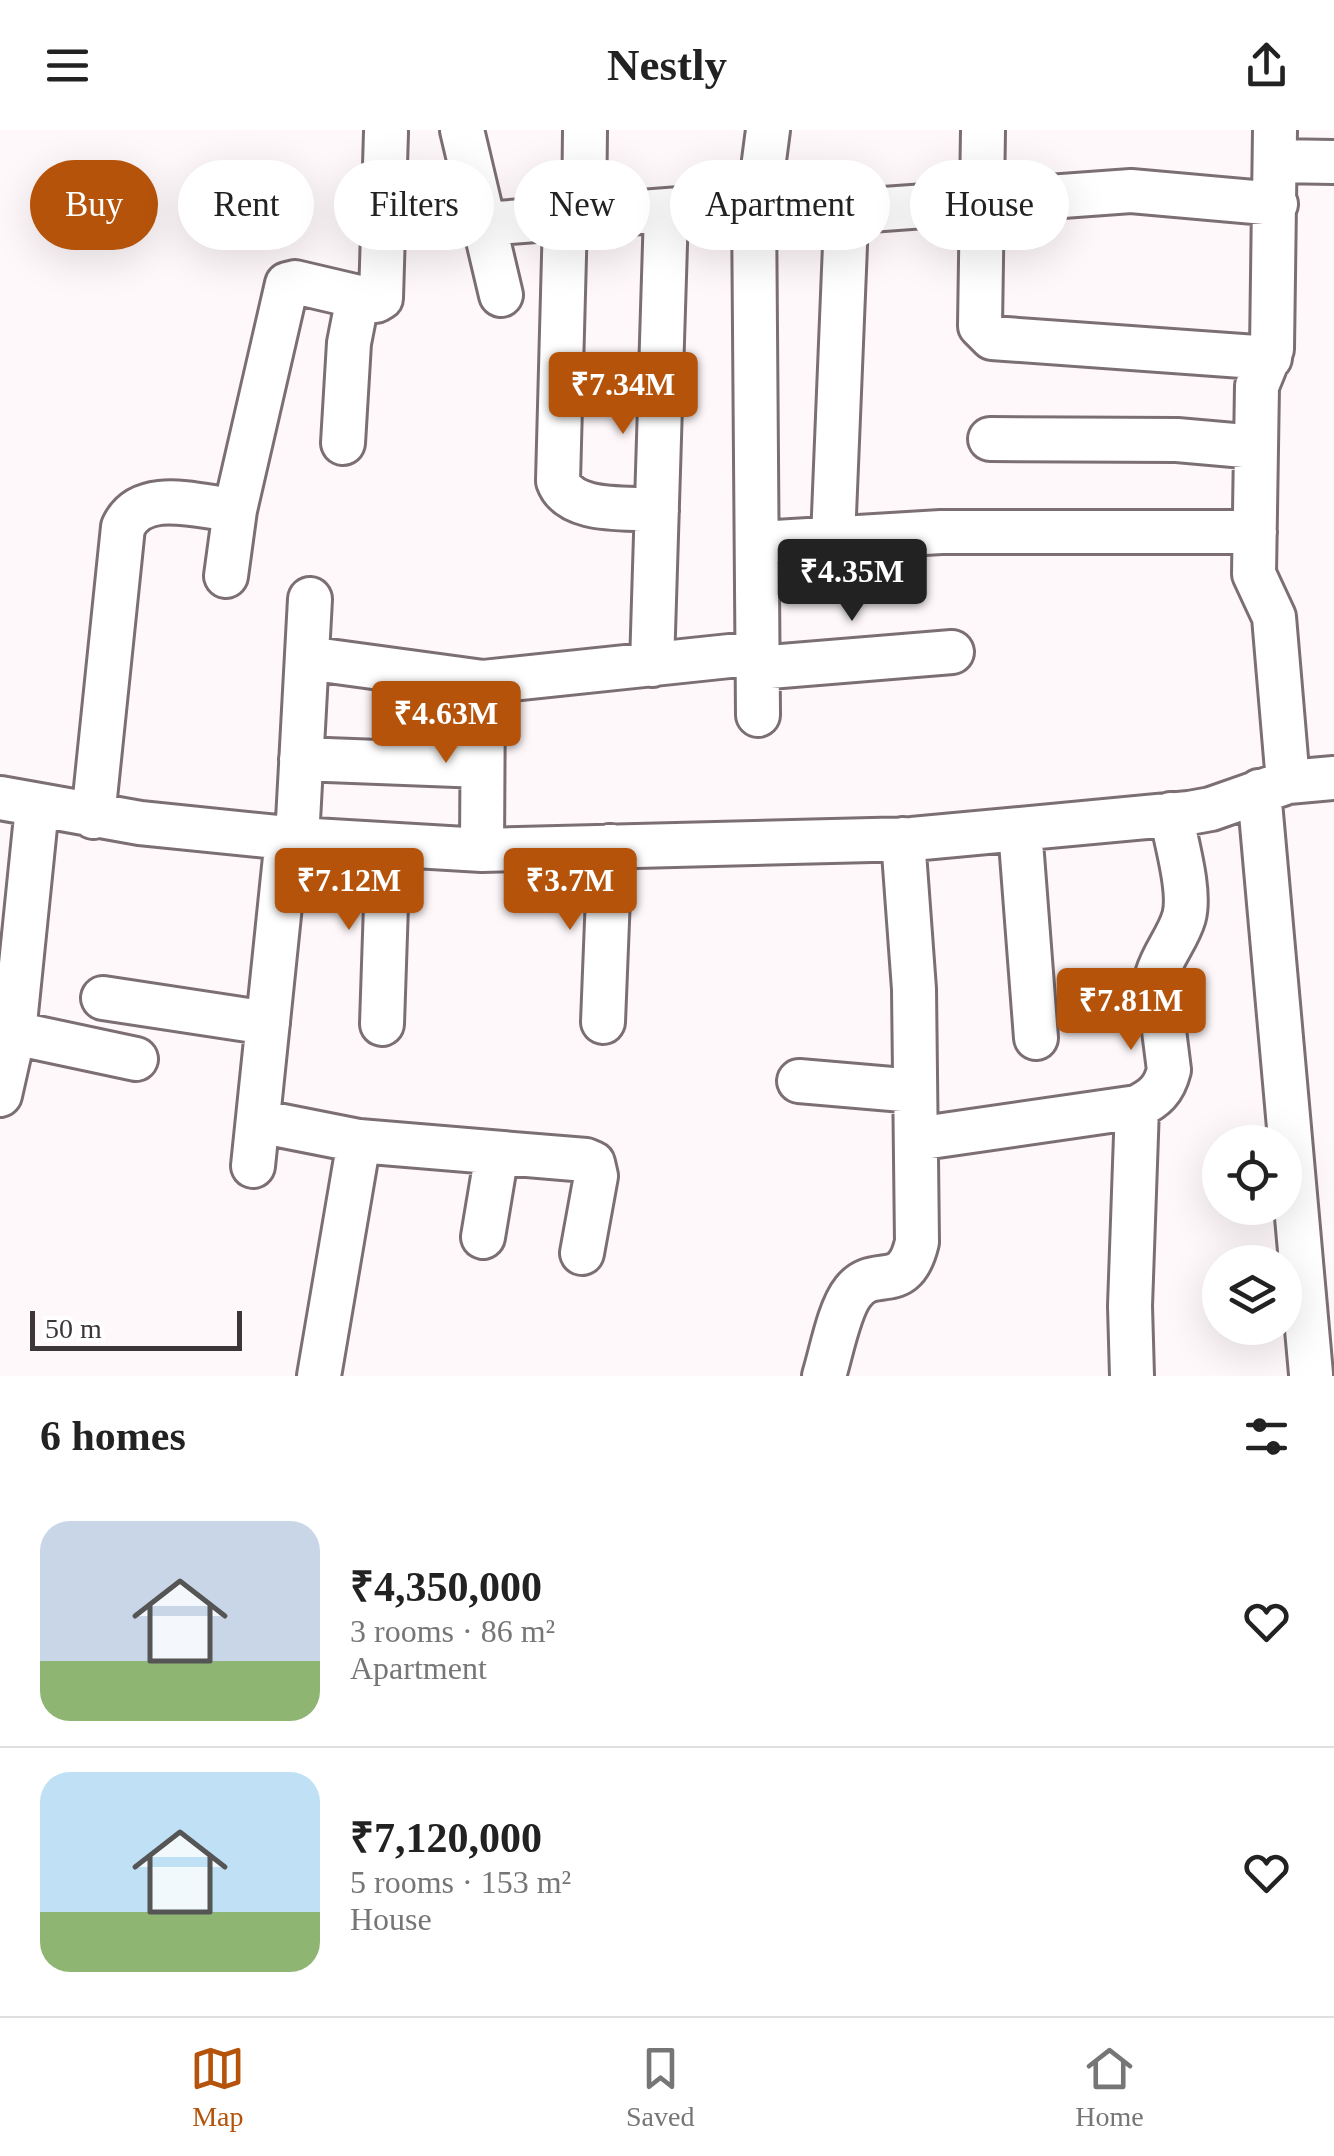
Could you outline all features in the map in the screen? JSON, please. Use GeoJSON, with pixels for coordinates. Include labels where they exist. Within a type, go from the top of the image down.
{"type":"FeatureCollection","features":[{"type":"Feature","properties":{"kind":"street"},"geometry":{"type":"LineString","coordinates":[[462,130],[469,160]]}},
{"type":"Feature","properties":{"kind":"street"},"geometry":{"type":"LineString","coordinates":[[581,160],[585,130]]}},
{"type":"Feature","properties":{"kind":"street"},"geometry":{"type":"LineString","coordinates":[[764,160],[768,130]]}},
{"type":"Feature","properties":{"kind":"street"},"geometry":{"type":"LineString","coordinates":[[982,160],[983,130]]}},
{"type":"Feature","properties":{"kind":"street"},"geometry":{"type":"LineString","coordinates":[[226,576],[235,510],[287,284],[295,282],[376,301],[383,291],[386,132]]}},
{"type":"Feature","properties":{"kind":"street"},"geometry":{"type":"LineString","coordinates":[[1312,1374],[1273,786],[1274,617],[1254,574],[1257,386],[1270,358],[1275,145],[1334,162]]}},
{"type":"Feature","properties":{"kind":"street"},"geometry":{"type":"LineString","coordinates":[[1069,196],[1132,191],[1276,204]]}},
{"type":"Feature","properties":{"kind":"street"},"geometry":{"type":"LineString","coordinates":[[833,539],[846,221],[856,211],[910,207]]}},
{"type":"Feature","properties":{"kind":"street"},"geometry":{"type":"LineString","coordinates":[[652,665],[666,212]]}},
{"type":"Feature","properties":{"kind":"street"},"geometry":{"type":"LineString","coordinates":[[650,213],[670,212]]}},
{"type":"Feature","properties":{"kind":"street"},"geometry":{"type":"LineString","coordinates":[[490,250],[501,295]]}},
{"type":"Feature","properties":{"kind":"street"},"geometry":{"type":"LineString","coordinates":[[572,250],[558,481],[562,492],[577,503],[657,510]]}},
{"type":"Feature","properties":{"kind":"street"},"geometry":{"type":"LineString","coordinates":[[755,250],[758,715]]}},
{"type":"Feature","properties":{"kind":"street"},"geometry":{"type":"LineString","coordinates":[[980,250],[980,326],[992,338],[1270,358]]}},
{"type":"Feature","properties":{"kind":"street"},"geometry":{"type":"LineString","coordinates":[[342,443],[349,344],[358,297]]}},
{"type":"Feature","properties":{"kind":"street"},"geometry":{"type":"LineString","coordinates":[[990,439],[1177,440],[1256,446]]}},
{"type":"Feature","properties":{"kind":"street"},"geometry":{"type":"LineString","coordinates":[[93,817],[123,528],[129,515],[140,506],[156,502],[235,510]]}},
{"type":"Feature","properties":{"kind":"street"},"geometry":{"type":"LineString","coordinates":[[758,543],[941,532],[1255,532]]}},
{"type":"Feature","properties":{"kind":"street"},"geometry":{"type":"LineString","coordinates":[[254,1166],[301,759],[310,599]]}},
{"type":"Feature","properties":{"kind":"street"},"geometry":{"type":"LineString","coordinates":[[306,658],[483,682],[652,665],[952,652]]}},
{"type":"Feature","properties":{"kind":"street"},"geometry":{"type":"LineString","coordinates":[[482,850],[483,682]]}},
{"type":"Feature","properties":{"kind":"street"},"geometry":{"type":"LineString","coordinates":[[301,759],[482,766]]}},
{"type":"Feature","properties":{"kind":"street"},"geometry":{"type":"LineString","coordinates":[[0,1095],[14,1032],[11,944],[18,802],[93,817],[292,839],[482,850],[903,839],[1211,810],[1273,786],[1334,778]]}},
{"type":"Feature","properties":{"kind":"street"},"geometry":{"type":"LineString","coordinates":[[916,1138],[1137,1107],[1166,1086],[1170,1070],[1157,975],[1184,917],[1185,899],[1172,814]]}},
{"type":"Feature","properties":{"kind":"street"},"geometry":{"type":"LineString","coordinates":[[1020,829],[1036,1038]]}},
{"type":"Feature","properties":{"kind":"street"},"geometry":{"type":"LineString","coordinates":[[824,1376],[850,1294],[866,1282],[903,1272],[912,1261],[917,1242],[914,989],[903,839]]}},
{"type":"Feature","properties":{"kind":"street"},"geometry":{"type":"LineString","coordinates":[[382,1024],[388,844]]}},
{"type":"Feature","properties":{"kind":"street"},"geometry":{"type":"LineString","coordinates":[[604,1022],[610,846]]}},
{"type":"Feature","properties":{"kind":"street"},"geometry":{"type":"LineString","coordinates":[[103,998],[268,1023]]}},
{"type":"Feature","properties":{"kind":"street"},"geometry":{"type":"LineString","coordinates":[[14,1032],[136,1058]]}},
{"type":"Feature","properties":{"kind":"street"},"geometry":{"type":"LineString","coordinates":[[799,1081],[915,1091]]}},
{"type":"Feature","properties":{"kind":"street"},"geometry":{"type":"LineString","coordinates":[[1132,1376],[1130,1306],[1137,1107]]}},
{"type":"Feature","properties":{"kind":"street"},"geometry":{"type":"LineString","coordinates":[[258,1121],[359,1142],[592,1162],[596,1176],[582,1254]]}},
{"type":"Feature","properties":{"kind":"street"},"geometry":{"type":"LineString","coordinates":[[318,1376],[359,1142]]}},
{"type":"Feature","properties":{"kind":"street"},"geometry":{"type":"LineString","coordinates":[[483,1237],[497,1152]]}}]}
